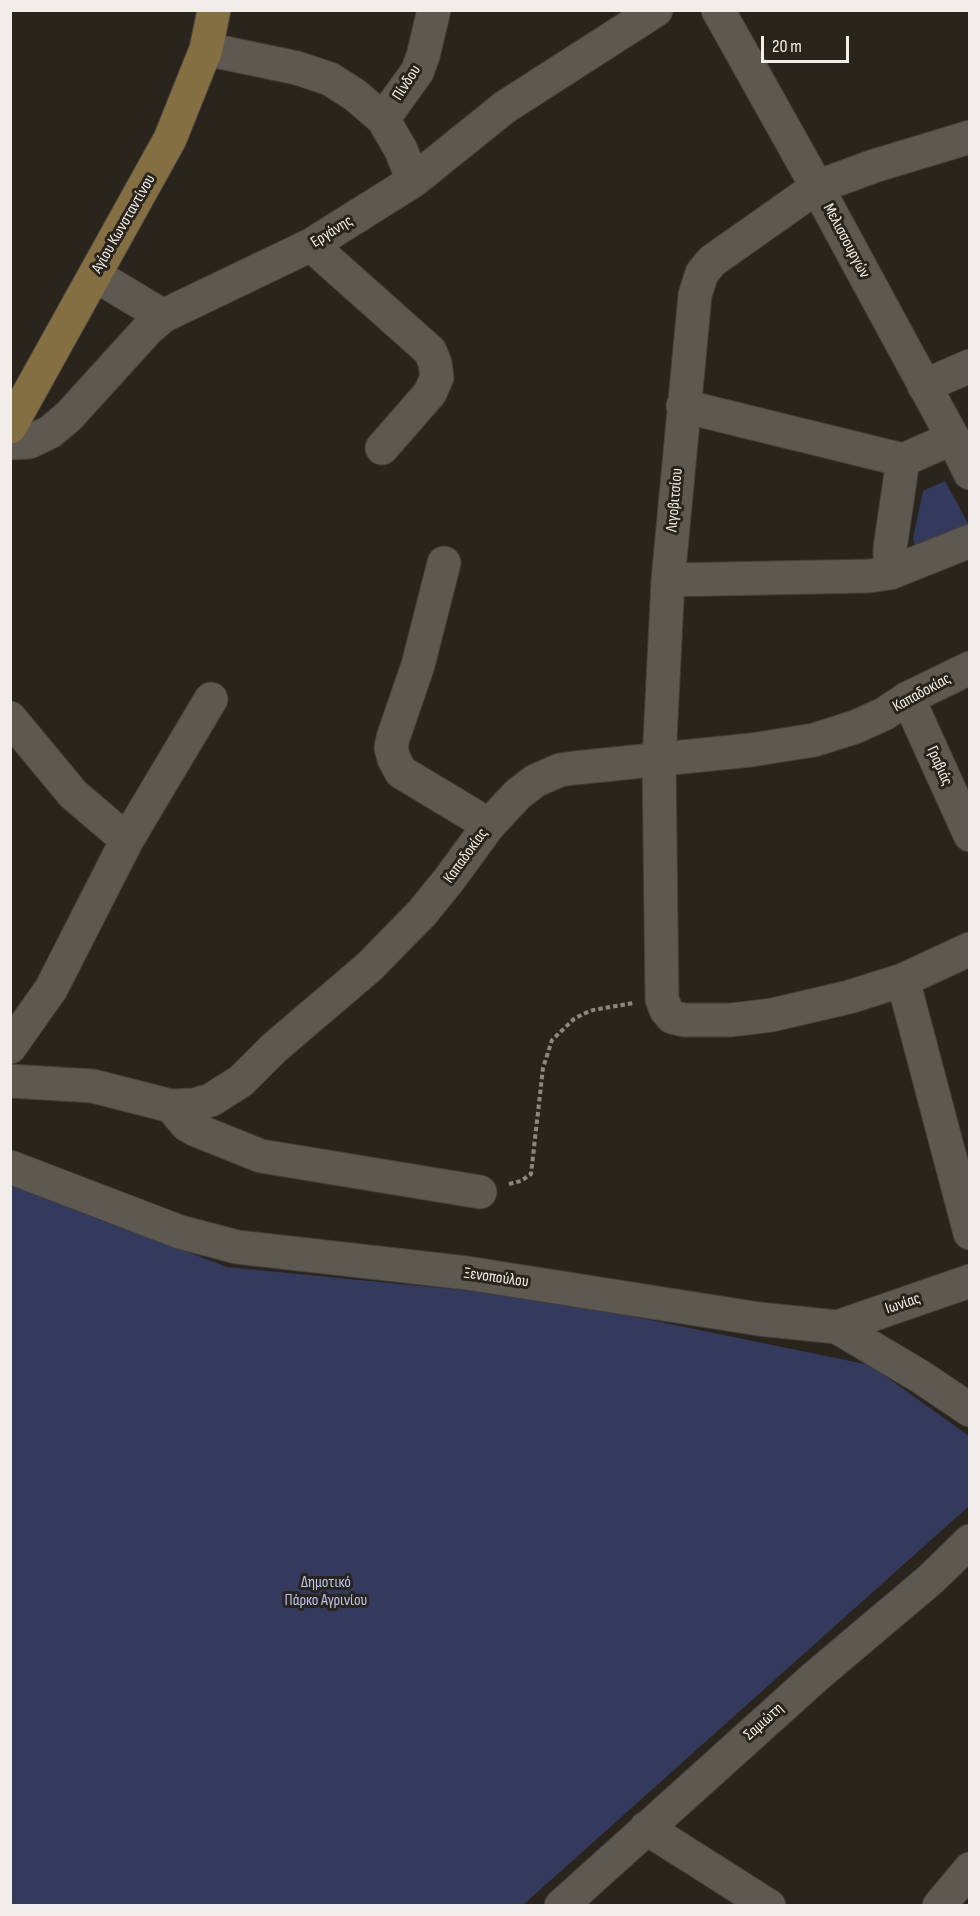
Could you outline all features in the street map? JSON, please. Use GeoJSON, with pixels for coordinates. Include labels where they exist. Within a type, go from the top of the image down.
{"type":"FeatureCollection","features":[{"type":"Feature","properties":{"kind":"main road","name":"Αγίου Κωνσταντίνου"},"geometry":{"type":"LineString","coordinates":[[14,410],[158,164],[192,88],[206,49],[214,10]]}},
{"type":"Feature","properties":{"kind":"street","name":"Πίνδου"},"geometry":{"type":"LineString","coordinates":[[383,119],[417,72],[434,10]]}},
{"type":"Feature","properties":{"kind":"street","name":"Εργάνης"},"geometry":{"type":"LineString","coordinates":[[10,442],[29,442],[50,432],[69,416],[148,329],[163,316],[311,245],[413,180],[505,107],[656,10]]}},
{"type":"Feature","properties":{"kind":"street","name":"Μελισσουργών"},"geometry":{"type":"LineString","coordinates":[[718,10],[817,187],[953,438],[969,473]]}},
{"type":"Feature","properties":{"kind":"street"},"geometry":{"type":"LineString","coordinates":[[206,49],[297,68],[330,80],[355,95],[383,119],[401,150],[413,180]]}},
{"type":"Feature","properties":{"kind":"street","name":"Λιγοβιτσίου"},"geometry":{"type":"LineString","coordinates":[[673,1009],[659,760],[668,580],[683,406],[695,295],[702,273],[712,261],[817,187],[874,166],[969,137]]}},
{"type":"Feature","properties":{"kind":"street"},"geometry":{"type":"LineString","coordinates":[[311,245],[430,351],[435,363],[436,376],[430,393],[382,448]]}},
{"type":"Feature","properties":{"kind":"street"},"geometry":{"type":"LineString","coordinates":[[95,275],[163,316]]}},
{"type":"Feature","properties":{"kind":"street"},"geometry":{"type":"LineString","coordinates":[[924,386],[969,366]]}},
{"type":"Feature","properties":{"kind":"street"},"geometry":{"type":"LineString","coordinates":[[683,406],[903,460],[953,438]]}},
{"type":"Feature","properties":{"kind":"street"},"geometry":{"type":"LineString","coordinates":[[890,573],[890,548],[903,460]]}},
{"type":"Feature","properties":{"kind":"street"},"geometry":{"type":"LineString","coordinates":[[668,580],[869,576],[890,573],[969,541]]}},
{"type":"Feature","properties":{"kind":"street"},"geometry":{"type":"LineString","coordinates":[[444,563],[418,665],[393,738],[392,748],[394,759],[401,771],[489,825]]}},
{"type":"Feature","properties":{"kind":"street","name":"Καπαδοκίας"},"geometry":{"type":"LineString","coordinates":[[10,1081],[93,1086],[171,1106],[203,1103],[221,1095],[241,1081],[274,1048],[369,967],[448,881],[489,825],[518,794],[546,775],[574,768],[751,750],[814,740],[865,723],[908,698],[969,668]]}},
{"type":"Feature","properties":{"kind":"street","name":"Γραβιάς"},"geometry":{"type":"LineString","coordinates":[[908,698],[969,833]]}},
{"type":"Feature","properties":{"kind":"street"},"geometry":{"type":"LineString","coordinates":[[10,1047],[51,989],[127,840],[211,699]]}},
{"type":"Feature","properties":{"kind":"street"},"geometry":{"type":"LineString","coordinates":[[10,718],[73,794],[127,840]]}},
{"type":"Feature","properties":{"kind":"street"},"geometry":{"type":"LineString","coordinates":[[673,1009],[730,1020],[781,1013],[849,997],[903,980],[969,949]]}},
{"type":"Feature","properties":{"kind":"street"},"geometry":{"type":"LineString","coordinates":[[903,980],[969,1233]]}},
{"type":"Feature","properties":{"kind":"street"},"geometry":{"type":"LineString","coordinates":[[171,1106],[187,1125],[261,1156],[480,1192]]}},
{"type":"Feature","properties":{"kind":"street","name":"Ξενοπούλου"},"geometry":{"type":"LineString","coordinates":[[10,1167],[180,1232],[237,1247],[467,1273],[759,1319],[837,1327],[931,1383],[969,1410]]}},
{"type":"Feature","properties":{"kind":"street","name":"Ιωνίας"},"geometry":{"type":"LineString","coordinates":[[837,1327],[969,1281]]}},
{"type":"Feature","properties":{"kind":"street","name":"Σαμιώτη"},"geometry":{"type":"LineString","coordinates":[[561,1905],[806,1685],[931,1579],[964,1558]]}},
{"type":"Feature","properties":{"kind":"street"},"geometry":{"type":"LineString","coordinates":[[646,1828],[769,1905]]}},
{"type":"Feature","properties":{"kind":"street"},"geometry":{"type":"LineString","coordinates":[[939,1905],[969,1869]]}},
{"type":"Feature","properties":{"kind":"path"},"geometry":{"type":"LineString","coordinates":[[480,1192],[521,1181],[531,1174],[543,1068],[552,1040],[562,1029],[574,1019],[592,1010],[673,1009]]}},
{"type":"Feature","properties":{"kind":"green space"},"geometry":{"type":"Polygon","coordinates":[[[945,481],[969,525],[969,531],[915,547],[913,538],[923,491],[945,481]]]}},
{"type":"Feature","properties":{"kind":"green space","name":"Δημοτικό Πάρκο Αγρινίου"},"geometry":{"type":"Polygon","coordinates":[[[10,1184],[227,1267],[543,1298],[870,1365],[969,1436],[969,1506],[523,1905],[11,1905],[10,1184]]]}}]}
